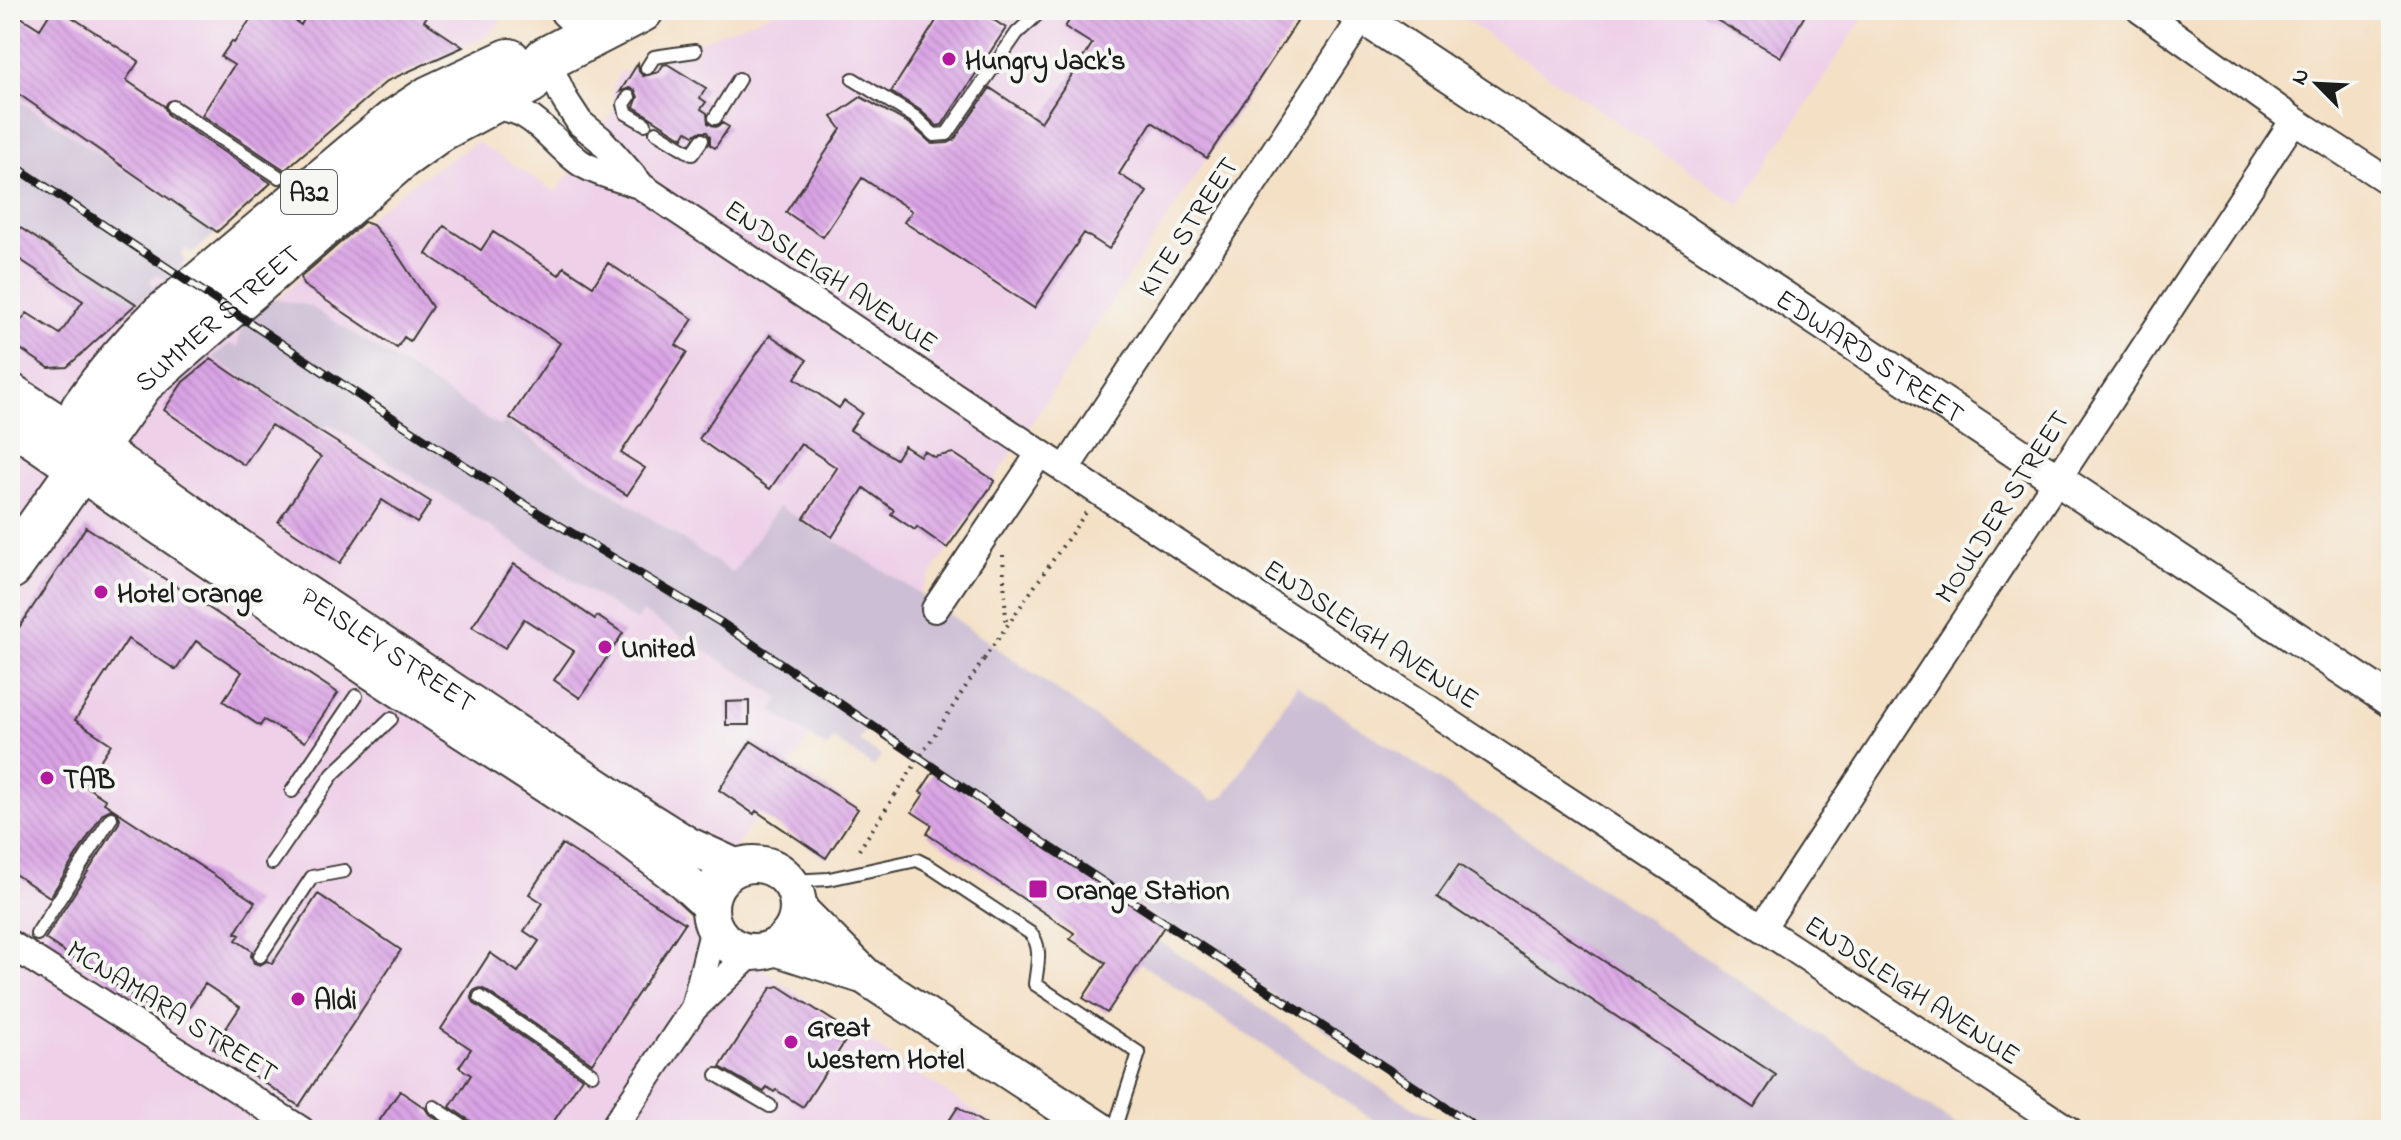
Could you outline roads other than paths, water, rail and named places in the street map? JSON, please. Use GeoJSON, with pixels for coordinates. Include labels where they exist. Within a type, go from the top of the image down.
{"type":"FeatureCollection","features":[{"type":"Feature","properties":{"kind":"highway","name":"A32"},"geometry":{"type":"LineString","coordinates":[[585,18],[641,10]]}},
{"type":"Feature","properties":{"kind":"highway","name":"SUMMER STREET"},"geometry":{"type":"LineString","coordinates":[[10,516],[165,360],[401,157],[440,129],[530,81],[546,59],[585,18]]}},
{"type":"Feature","properties":{"kind":"highway","name":"SUMMER STREET"},"geometry":{"type":"LineString","coordinates":[[10,567],[73,450],[104,379],[161,317],[394,122],[430,98],[518,57],[546,59]]}},
{"type":"Feature","properties":{"kind":"main road","name":"PEISLEY STREET"},"geometry":{"type":"LineString","coordinates":[[10,391],[73,450],[372,671],[625,836],[685,882],[712,916]]}},
{"type":"Feature","properties":{"kind":"main road","name":"PEISLEY STREET"},"geometry":{"type":"LineString","coordinates":[[10,424],[73,450],[282,578],[644,818],[708,856],[735,867]]}},
{"type":"Feature","properties":{"kind":"main road"},"geometry":{"type":"LineString","coordinates":[[865,976],[764,949],[730,945],[712,916],[717,882],[735,867],[750,863],[779,871],[794,895],[865,976],[1099,1130]]}},
{"type":"Feature","properties":{"kind":"main road"},"geometry":{"type":"LineString","coordinates":[[764,949],[787,937],[795,924],[794,895]]}},
{"type":"Feature","properties":{"kind":"street"},"geometry":{"type":"LineString","coordinates":[[2140,10],[2294,120],[2391,183]]}},
{"type":"Feature","properties":{"kind":"street","name":"KITE STREET"},"geometry":{"type":"LineString","coordinates":[[1065,470],[1357,14]]}},
{"type":"Feature","properties":{"kind":"street","name":"EDWARD STREET"},"geometry":{"type":"LineString","coordinates":[[1357,14],[2391,701]]}},
{"type":"Feature","properties":{"kind":"street","name":"ENDSLEIGH AVENUE"},"geometry":{"type":"LineString","coordinates":[[546,59],[565,100],[580,123],[600,139],[641,186]]}},
{"type":"Feature","properties":{"kind":"street","name":"ENDSLEIGH AVENUE"},"geometry":{"type":"LineString","coordinates":[[483,107],[513,109],[533,118],[579,163],[641,186],[1065,470],[2069,1130]]}},
{"type":"Feature","properties":{"kind":"street","name":"MOULDER STREET"},"geometry":{"type":"LineString","coordinates":[[1762,928],[2294,120]]}},
{"type":"Feature","properties":{"kind":"street"},"geometry":{"type":"LineString","coordinates":[[935,609],[1040,453]]}},
{"type":"Feature","properties":{"kind":"street"},"geometry":{"type":"LineString","coordinates":[[694,1008],[712,916]]}},
{"type":"Feature","properties":{"kind":"street","name":"MCNAMARA STREET"},"geometry":{"type":"LineString","coordinates":[[10,944],[301,1130]]}},
{"type":"Feature","properties":{"kind":"street"},"geometry":{"type":"LineString","coordinates":[[612,1130],[694,1008],[764,949]]}},
{"type":"Feature","properties":{"kind":"lane"},"geometry":{"type":"LineString","coordinates":[[853,79],[915,117],[934,135],[947,134],[1017,33],[1042,10]]}},
{"type":"Feature","properties":{"kind":"lane"},"geometry":{"type":"LineString","coordinates":[[647,68],[654,57],[695,51]]}},
{"type":"Feature","properties":{"kind":"lane"},"geometry":{"type":"LineString","coordinates":[[715,118],[739,79]]}},
{"type":"Feature","properties":{"kind":"lane"},"geometry":{"type":"LineString","coordinates":[[629,97],[624,104],[626,113],[645,124]]}},
{"type":"Feature","properties":{"kind":"lane"},"geometry":{"type":"LineString","coordinates":[[173,107],[279,177]]}},
{"type":"Feature","properties":{"kind":"lane"},"geometry":{"type":"LineString","coordinates":[[656,132],[692,154],[702,140]]}},
{"type":"Feature","properties":{"kind":"lane"},"geometry":{"type":"LineString","coordinates":[[292,791],[356,696]]}},
{"type":"Feature","properties":{"kind":"lane"},"geometry":{"type":"LineString","coordinates":[[272,863],[333,774],[391,719]]}},
{"type":"Feature","properties":{"kind":"lane"},"geometry":{"type":"LineString","coordinates":[[37,934],[111,818]]}},
{"type":"Feature","properties":{"kind":"lane"},"geometry":{"type":"LineString","coordinates":[[794,895],[829,879],[917,860],[1030,933],[1038,949],[1035,984],[1139,1053],[1114,1130]]}},
{"type":"Feature","properties":{"kind":"lane"},"geometry":{"type":"LineString","coordinates":[[260,956],[312,877],[344,871]]}},
{"type":"Feature","properties":{"kind":"lane"},"geometry":{"type":"LineString","coordinates":[[480,997],[592,1074]]}},
{"type":"Feature","properties":{"kind":"lane"},"geometry":{"type":"LineString","coordinates":[[717,1075],[770,1106]]}},
{"type":"Feature","properties":{"kind":"lane"},"geometry":{"type":"LineString","coordinates":[[434,1107],[468,1130]]}},
{"type":"Feature","properties":{"kind":"railway"},"geometry":{"type":"LineString","coordinates":[[10,163],[450,456],[720,622],[1050,847],[1480,1130]]}},
{"type":"Feature","properties":{"kind":"place","name":"Hungry Jack's"},"geometry":{"type":"Point","coordinates":[949,59]}},
{"type":"Feature","properties":{"kind":"place","name":"Hotel Orange"},"geometry":{"type":"Point","coordinates":[101,592]}},
{"type":"Feature","properties":{"kind":"place","name":"United"},"geometry":{"type":"Point","coordinates":[605,647]}},
{"type":"Feature","properties":{"kind":"place","name":"TAB"},"geometry":{"type":"Point","coordinates":[47,778]}},
{"type":"Feature","properties":{"kind":"place","name":"Orange Station"},"geometry":{"type":"Point","coordinates":[1038,889]}},
{"type":"Feature","properties":{"kind":"place","name":"Aldi"},"geometry":{"type":"Point","coordinates":[298,999]}},
{"type":"Feature","properties":{"kind":"place","name":"Great Western Hotel"},"geometry":{"type":"Point","coordinates":[791,1042]}}]}
